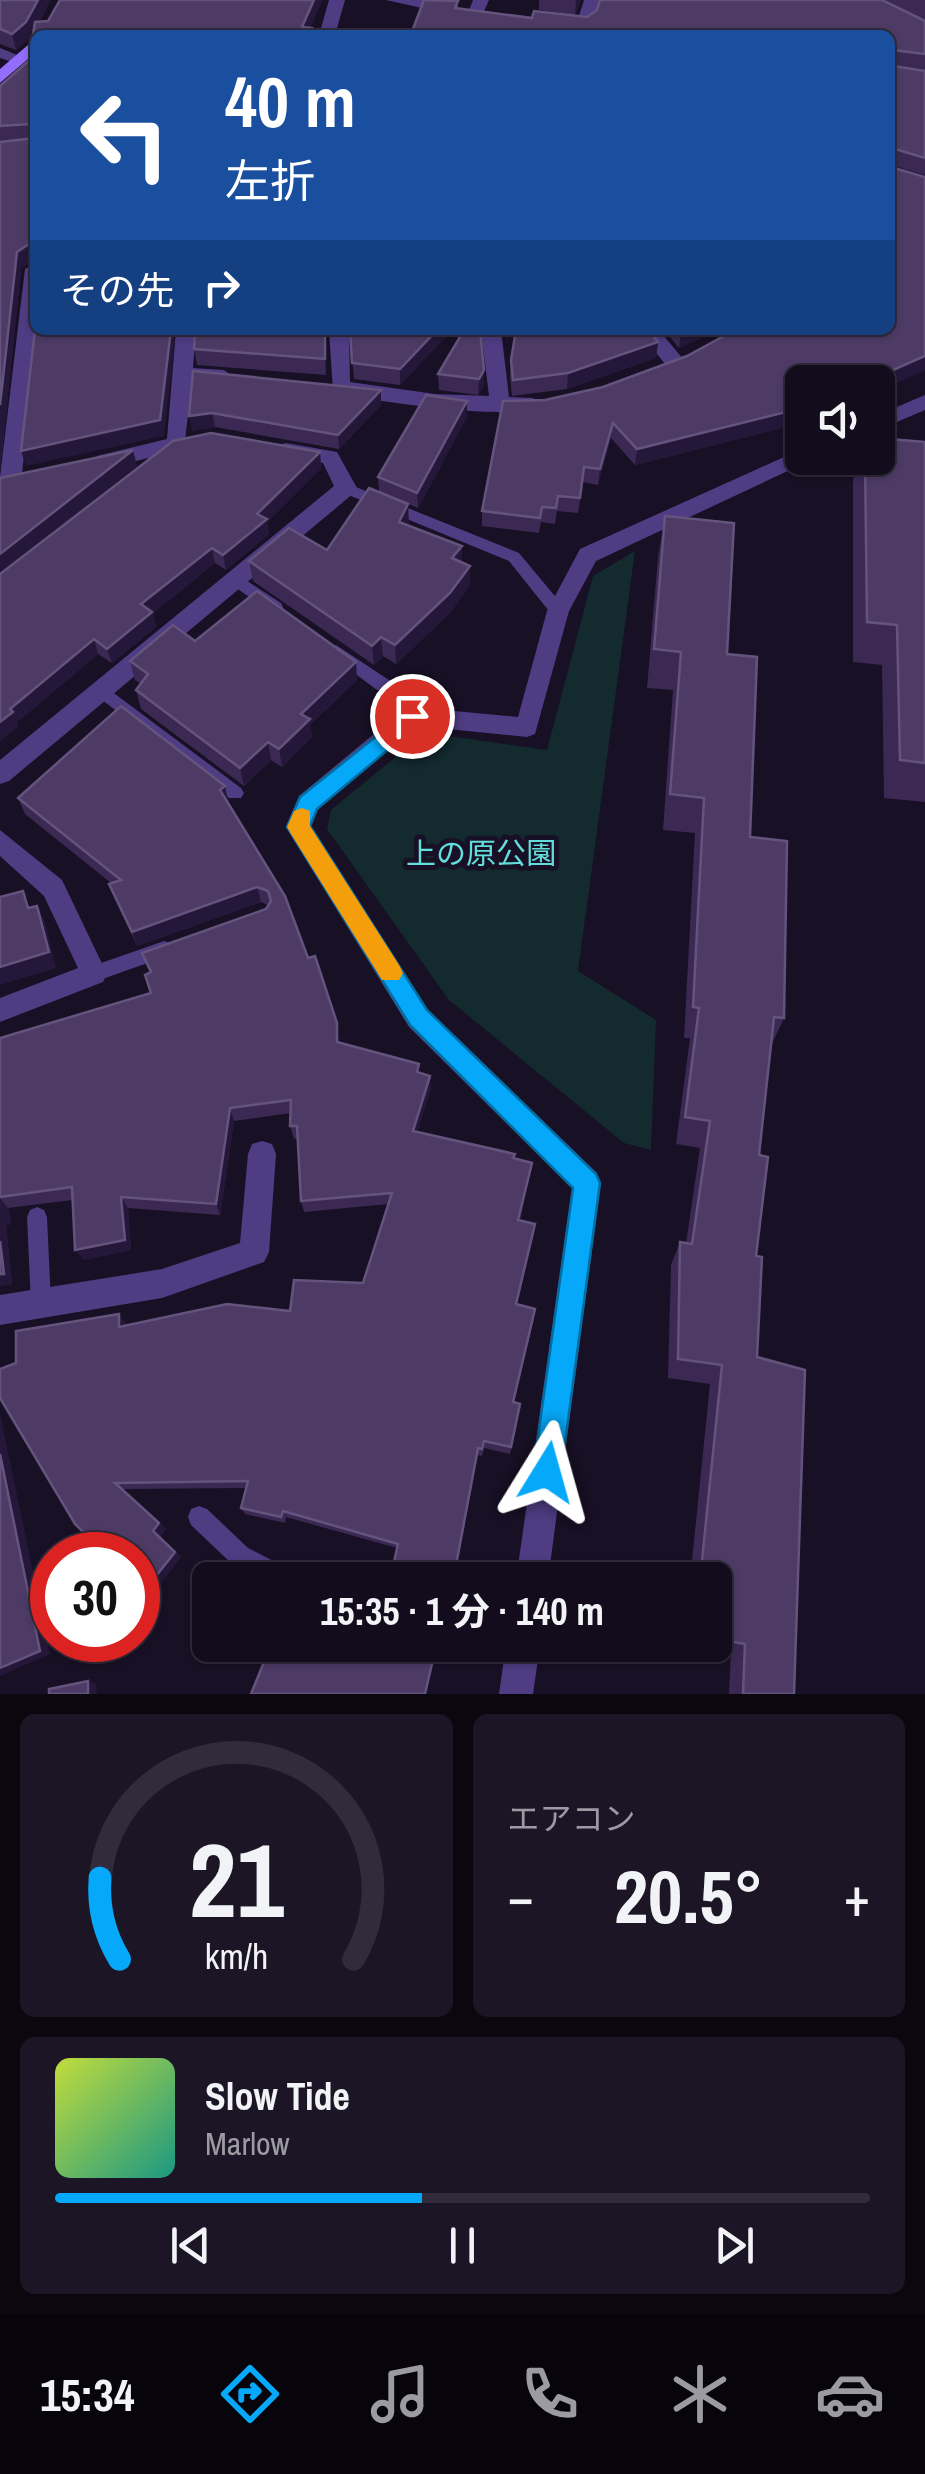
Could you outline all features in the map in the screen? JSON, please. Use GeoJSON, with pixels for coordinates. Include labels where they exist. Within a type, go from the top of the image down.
{"type":"FeatureCollection","features":[{"type":"Feature","properties":{"kind":"street"},"geometry":{"type":"LineString","coordinates":[[329,30],[338,0]]}},
{"type":"Feature","properties":{"kind":"street"},"geometry":{"type":"LineString","coordinates":[[394,0],[484,9]]}},
{"type":"Feature","properties":{"kind":"street"},"geometry":{"type":"LineString","coordinates":[[548,21],[584,26],[592,0]]}},
{"type":"Feature","properties":{"kind":"street"},"geometry":{"type":"LineString","coordinates":[[0,78],[30,49]]}},
{"type":"Feature","properties":{"kind":"street"},"geometry":{"type":"LineString","coordinates":[[0,52],[19,59]]}},
{"type":"Feature","properties":{"kind":"street"},"geometry":{"type":"LineString","coordinates":[[13,481],[30,317]]}},
{"type":"Feature","properties":{"kind":"street"},"geometry":{"type":"LineString","coordinates":[[84,465],[186,442],[186,335]]}},
{"type":"Feature","properties":{"kind":"street"},"geometry":{"type":"LineString","coordinates":[[338,335],[332,387],[500,406],[554,403]]}},
{"type":"Feature","properties":{"kind":"street"},"geometry":{"type":"LineString","coordinates":[[492,335],[500,406]]}},
{"type":"Feature","properties":{"kind":"street"},"geometry":{"type":"LineString","coordinates":[[652,335],[676,363]]}},
{"type":"Feature","properties":{"kind":"street"},"geometry":{"type":"LineString","coordinates":[[184,374],[253,380]]}},
{"type":"Feature","properties":{"kind":"street"},"geometry":{"type":"LineString","coordinates":[[895,415],[925,402]]}},
{"type":"Feature","properties":{"kind":"street"},"geometry":{"type":"LineString","coordinates":[[0,774],[346,488],[330,457],[272,447]]}},
{"type":"Feature","properties":{"kind":"street"},"geometry":{"type":"LineString","coordinates":[[534,1562],[587,1183],[418,1018],[298,827],[308,803],[412,716],[527,727],[558,611],[588,555],[785,464]]}},
{"type":"Feature","properties":{"kind":"street"},"geometry":{"type":"LineString","coordinates":[[0,841],[54,888],[94,974],[0,1010]]}},
{"type":"Feature","properties":{"kind":"street"},"geometry":{"type":"LineString","coordinates":[[0,1310],[187,1277],[218,1269],[254,1252],[262,1154]]}},
{"type":"Feature","properties":{"kind":"street"},"geometry":{"type":"LineString","coordinates":[[516,1694],[519,1662]]}},
{"type":"Feature","properties":{"kind":"lane"},"geometry":{"type":"LineString","coordinates":[[154,467],[186,442]]}},
{"type":"Feature","properties":{"kind":"lane"},"geometry":{"type":"LineString","coordinates":[[346,488],[514,557],[558,611]]}},
{"type":"Feature","properties":{"kind":"lane"},"geometry":{"type":"LineString","coordinates":[[238,581],[296,622]]}},
{"type":"Feature","properties":{"kind":"lane"},"geometry":{"type":"LineString","coordinates":[[326,643],[383,685]]}},
{"type":"Feature","properties":{"kind":"lane"},"geometry":{"type":"LineString","coordinates":[[102,691],[235,793]]}},
{"type":"Feature","properties":{"kind":"lane"},"geometry":{"type":"LineString","coordinates":[[94,974],[185,941]]}},
{"type":"Feature","properties":{"kind":"lane"},"geometry":{"type":"LineString","coordinates":[[37,1217],[41,1303]]}},
{"type":"Feature","properties":{"kind":"lane"},"geometry":{"type":"LineString","coordinates":[[199,1517],[240,1556],[252,1562]]}},
{"type":"Feature","properties":{"kind":"green space","name":"上の原公園"},"geometry":{"type":"Polygon","coordinates":[[[635,551],[578,971],[656,1020],[651,1150],[624,1143],[449,1000],[327,829],[331,810],[415,741],[434,734],[547,750],[593,576],[635,551]]]}},
{"type":"Feature","properties":{"kind":"building"},"geometry":{"type":"Polygon","coordinates":[[[0,0],[38,0],[26,22],[12,34],[0,29],[0,0]]]}},
{"type":"Feature","properties":{"kind":"building"},"geometry":{"type":"Polygon","coordinates":[[[60,0],[314,0],[302,27],[311,30],[34,30],[35,22],[48,21],[60,0]]]}},
{"type":"Feature","properties":{"kind":"building"},"geometry":{"type":"Polygon","coordinates":[[[424,0],[458,1],[455,8],[532,18],[534,11],[587,17],[597,10],[600,0],[882,0],[925,21],[925,54],[895,50],[895,30],[413,30],[424,0]]]}},
{"type":"Feature","properties":{"kind":"building"},"geometry":{"type":"Polygon","coordinates":[[[30,59],[30,124],[0,126],[0,86],[30,59]]]}},
{"type":"Feature","properties":{"kind":"building"},"geometry":{"type":"Polygon","coordinates":[[[895,66],[925,71],[925,158],[895,149],[895,66]]]}},
{"type":"Feature","properties":{"kind":"building"},"geometry":{"type":"Polygon","coordinates":[[[30,139],[30,245],[17,252],[0,405],[0,142],[30,139]]]}},
{"type":"Feature","properties":{"kind":"building"},"geometry":{"type":"Polygon","coordinates":[[[895,168],[925,177],[925,356],[895,369],[895,365],[785,365],[785,412],[637,449],[613,423],[600,469],[584,467],[580,498],[558,496],[556,508],[542,507],[540,518],[482,511],[503,401],[545,400],[603,387],[687,356],[726,335],[895,335],[895,168]]]}},
{"type":"Feature","properties":{"kind":"building"},"geometry":{"type":"Polygon","coordinates":[[[34,335],[170,335],[160,420],[21,451],[34,335]]]}},
{"type":"Feature","properties":{"kind":"building"},"geometry":{"type":"Polygon","coordinates":[[[195,335],[325,335],[325,359],[194,349],[195,335]]]}},
{"type":"Feature","properties":{"kind":"building"},"geometry":{"type":"Polygon","coordinates":[[[350,335],[432,335],[400,369],[352,363],[350,335]]]}},
{"type":"Feature","properties":{"kind":"building"},"geometry":{"type":"Polygon","coordinates":[[[461,335],[480,335],[484,370],[479,379],[438,374],[461,335]]]}},
{"type":"Feature","properties":{"kind":"building"},"geometry":{"type":"Polygon","coordinates":[[[515,335],[652,335],[658,342],[568,373],[513,380],[515,335]]]}},
{"type":"Feature","properties":{"kind":"building"},"geometry":{"type":"Polygon","coordinates":[[[193,371],[381,390],[338,435],[212,413],[189,416],[193,371]]]}},
{"type":"Feature","properties":{"kind":"building"},"geometry":{"type":"Polygon","coordinates":[[[426,395],[467,401],[417,493],[378,477],[426,395]]]}},
{"type":"Feature","properties":{"kind":"building"},"geometry":{"type":"Polygon","coordinates":[[[211,433],[320,452],[257,514],[267,519],[223,555],[212,548],[141,604],[152,612],[107,649],[94,639],[10,709],[13,712],[0,722],[0,574],[173,441],[211,433]]]}},
{"type":"Feature","properties":{"kind":"building"},"geometry":{"type":"Polygon","coordinates":[[[895,439],[925,442],[925,763],[900,760],[897,625],[867,622],[865,475],[895,475],[895,439]]]}},
{"type":"Feature","properties":{"kind":"building"},"geometry":{"type":"Polygon","coordinates":[[[133,450],[0,554],[0,478],[133,450]]]}},
{"type":"Feature","properties":{"kind":"building"},"geometry":{"type":"Polygon","coordinates":[[[369,488],[408,504],[399,522],[462,546],[452,558],[470,566],[450,593],[395,645],[381,637],[372,646],[249,561],[289,528],[327,550],[369,488]]]}},
{"type":"Feature","properties":{"kind":"building"},"geometry":{"type":"Polygon","coordinates":[[[665,516],[734,523],[727,654],[757,657],[750,837],[787,841],[784,1018],[774,1017],[759,1155],[768,1157],[756,1256],[762,1257],[757,1357],[805,1370],[794,1694],[743,1694],[745,1644],[732,1642],[732,1562],[702,1562],[722,1365],[678,1359],[680,1242],[692,1244],[710,1121],[685,1117],[699,1008],[693,1007],[704,798],[670,794],[681,652],[654,649],[665,516]]]}},
{"type":"Feature","properties":{"kind":"building"},"geometry":{"type":"Polygon","coordinates":[[[257,591],[356,662],[301,714],[310,719],[279,749],[268,742],[240,768],[136,690],[148,674],[130,661],[173,625],[195,641],[257,591]]]}},
{"type":"Feature","properties":{"kind":"building"},"geometry":{"type":"Polygon","coordinates":[[[121,706],[225,786],[220,790],[285,896],[308,958],[315,956],[337,1023],[337,1042],[419,1064],[417,1072],[430,1076],[413,1131],[515,1154],[513,1158],[532,1163],[518,1220],[535,1224],[516,1304],[535,1309],[513,1402],[520,1404],[511,1447],[484,1441],[482,1449],[478,1448],[457,1562],[394,1562],[398,1544],[283,1511],[281,1517],[241,1508],[248,1481],[115,1483],[159,1523],[154,1532],[83,1532],[0,1398],[0,1369],[16,1363],[16,1331],[119,1314],[119,1327],[227,1304],[290,1311],[294,1280],[363,1283],[392,1193],[301,1201],[297,1126],[290,1126],[291,1100],[230,1108],[216,1204],[121,1197],[125,1240],[75,1250],[72,1187],[0,1197],[0,1038],[151,993],[145,975],[151,972],[142,953],[266,909],[271,901],[268,891],[257,887],[132,932],[109,884],[121,880],[18,798],[121,706]]]}},
{"type":"Feature","properties":{"kind":"building"},"geometry":{"type":"Polygon","coordinates":[[[23,891],[28,908],[37,906],[49,952],[0,967],[0,897],[23,891]]]}},
{"type":"Feature","properties":{"kind":"building"},"geometry":{"type":"Polygon","coordinates":[[[0,1241],[4,1274],[0,1274],[0,1241]]]}},
{"type":"Feature","properties":{"kind":"building"},"geometry":{"type":"Polygon","coordinates":[[[0,1454],[30,1602],[30,1655],[0,1668],[0,1454]]]}},
{"type":"Feature","properties":{"kind":"building"},"geometry":{"type":"Polygon","coordinates":[[[160,1538],[175,1552],[160,1571],[160,1538]]]}},
{"type":"Feature","properties":{"kind":"building"},"geometry":{"type":"Polygon","coordinates":[[[264,1662],[432,1662],[425,1694],[251,1694],[264,1662]]]}},
{"type":"Feature","properties":{"kind":"building"},"geometry":{"type":"Polygon","coordinates":[[[88,1681],[88,1694],[49,1694],[49,1689],[88,1681]]]}},
{"type":"Feature","properties":{"kind":"slow traffic"},"geometry":{"type":"LineString","coordinates":[[302,818],[298,827],[391,973]]}},
{"type":"Feature","properties":{"kind":"route"},"geometry":{"type":"LineString","coordinates":[[412,716],[308,803],[298,827],[418,1018],[587,1183],[547,1472]]}}]}
